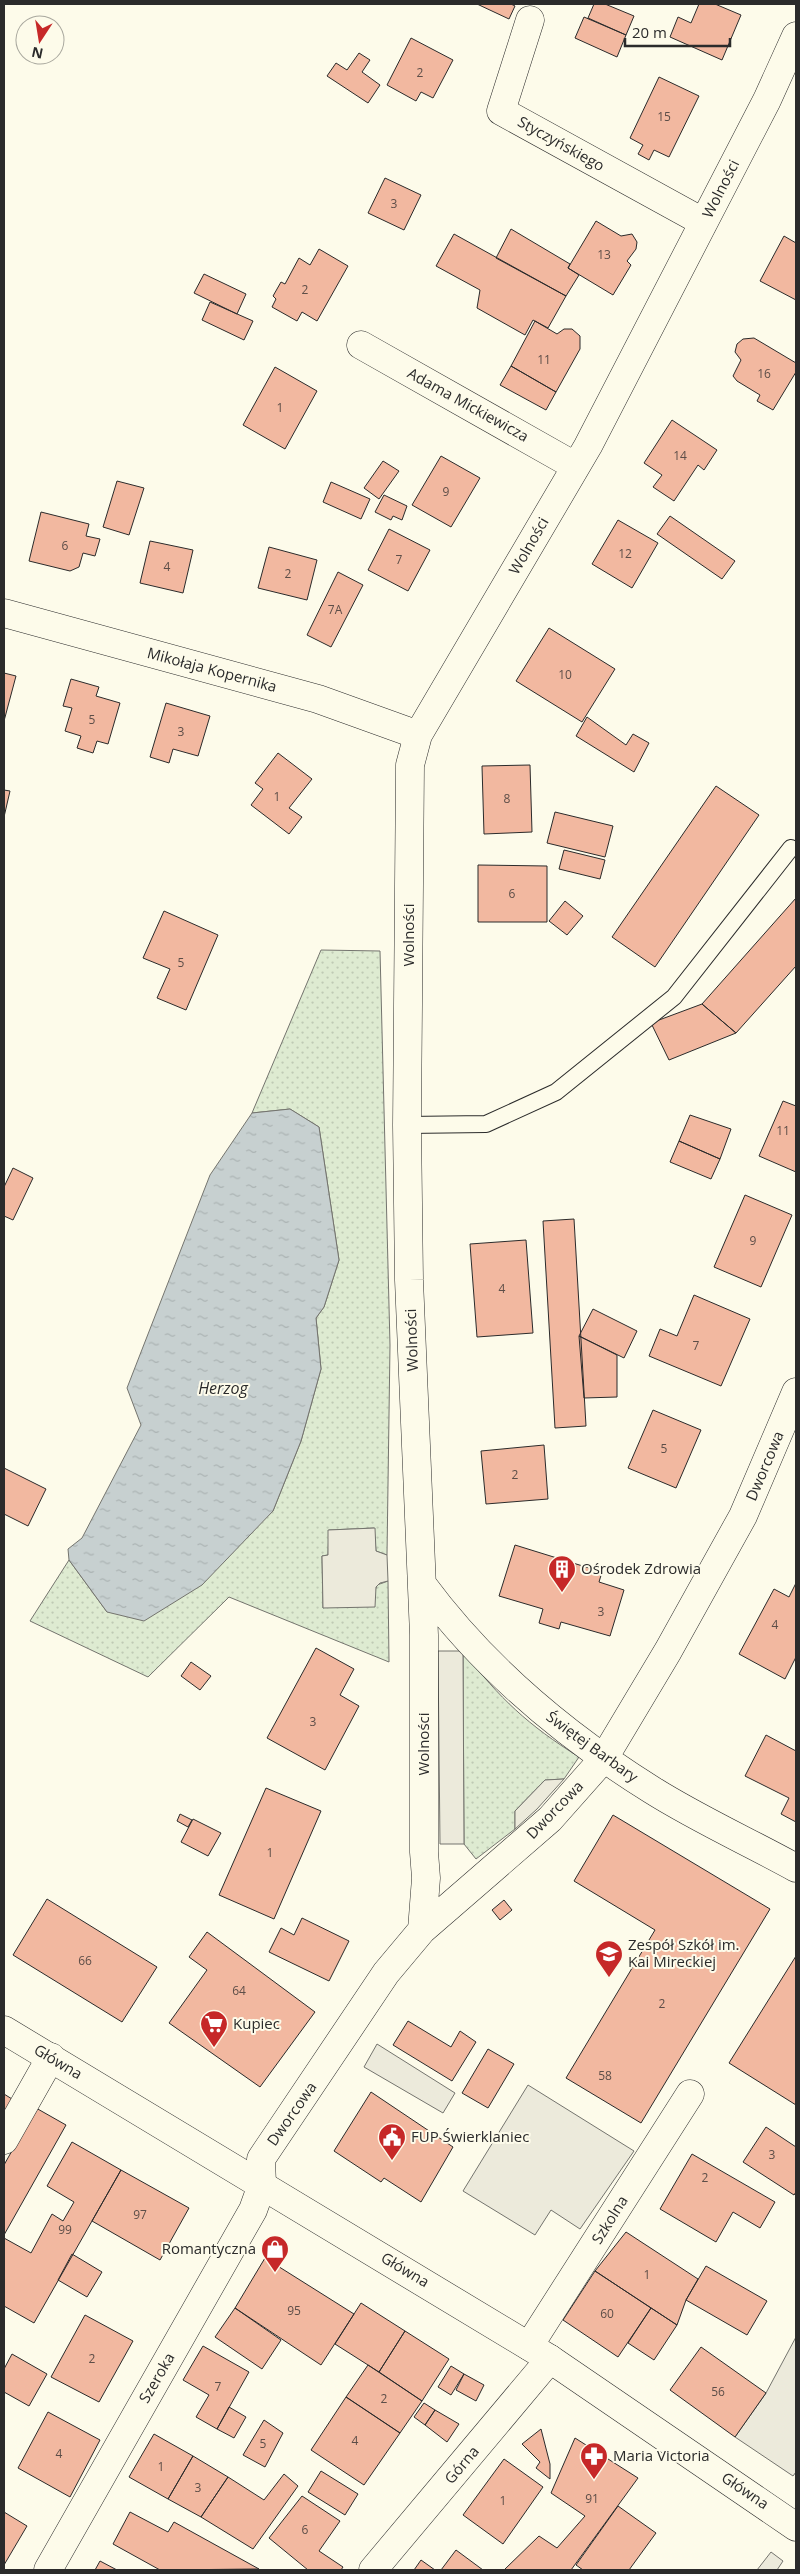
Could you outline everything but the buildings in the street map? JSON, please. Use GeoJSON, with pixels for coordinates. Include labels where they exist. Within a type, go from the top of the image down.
{"type":"FeatureCollection","features":[{"type":"Feature","properties":{"kind":"street","name":"Styczyńskiego"},"geometry":{"type":"LineString","coordinates":[[530,20],[501,111],[704,222]]}},
{"type":"Feature","properties":{"kind":"street","name":"Wolności"},"geometry":{"type":"LineString","coordinates":[[422,1930],[426,1878],[422,1584],[409,1280],[407,1125],[410,765],[418,735],[575,466],[767,100],[796,36]]}},
{"type":"Feature","properties":{"kind":"street","name":"Adama Mickiewicza"},"geometry":{"type":"LineString","coordinates":[[361,345],[575,466]]}},
{"type":"Feature","properties":{"kind":"street","name":"Mikołaja Kopernika"},"geometry":{"type":"LineString","coordinates":[[4,613],[318,699],[418,735]]}},
{"type":"Feature","properties":{"kind":"street","name":"Dworcowa"},"geometry":{"type":"LineString","coordinates":[[262,2185],[261,2159],[386,1973],[422,1930],[550,1819],[604,1758],[668,1651],[743,1516],[796,1392]]}},
{"type":"Feature","properties":{"kind":"street","name":"Świętej Barbary"},"geometry":{"type":"LineString","coordinates":[[422,1584],[470,1645],[523,1696],[604,1758],[654,1791],[796,1868]]}},
{"type":"Feature","properties":{"kind":"street","name":"Główna"},"geometry":{"type":"LineString","coordinates":[[4,2030],[539,2352],[796,2527]]}},
{"type":"Feature","properties":{"kind":"street"},"geometry":{"type":"LineString","coordinates":[[4,2140],[51,2057]]}},
{"type":"Feature","properties":{"kind":"street","name":"Szkolna"},"geometry":{"type":"LineString","coordinates":[[539,2352],[690,2094]]}},
{"type":"Feature","properties":{"kind":"street","name":"Szeroka"},"geometry":{"type":"LineString","coordinates":[[48,2570],[253,2210],[262,2185]]}},
{"type":"Feature","properties":{"kind":"street","name":"Górna"},"geometry":{"type":"LineString","coordinates":[[373,2570],[533,2381],[539,2352]]}},
{"type":"Feature","properties":{"kind":"lane"},"geometry":{"type":"LineString","coordinates":[[407,1125],[486,1124],[556,1092],[674,997],[791,848]]}},
{"type":"Feature","properties":{"kind":"green space"},"geometry":{"type":"Polygon","coordinates":[[[321,950],[380,951],[390,1345],[387,1555],[376,1551],[374,1528],[329,1530],[328,1555],[322,1556],[323,1608],[375,1591],[377,1585],[388,1581],[389,1662],[229,1597],[148,1677],[30,1621],[69,1560],[107,1612],[273,1511],[301,1441],[321,1369],[316,1318],[324,1307],[339,1260],[319,1127],[290,1109],[252,1113],[321,950]]]}},
{"type":"Feature","properties":{"kind":"green space"},"geometry":{"type":"Polygon","coordinates":[[[463,1651],[516,1710],[545,1734],[579,1757],[564,1779],[545,1780],[515,1811],[515,1829],[476,1859],[464,1844],[463,1651]]]}},
{"type":"Feature","properties":{"kind":"shaded area"},"geometry":{"type":"Polygon","coordinates":[[[375,1528],[376,1551],[387,1555],[388,1581],[380,1583],[376,1587],[375,1607],[323,1608],[322,1556],[328,1555],[328,1530],[375,1528]]]}},
{"type":"Feature","properties":{"kind":"shaded area"},"geometry":{"type":"Polygon","coordinates":[[[438,1651],[463,1651],[464,1844],[440,1844],[438,1651]]]}},
{"type":"Feature","properties":{"kind":"shaded area"},"geometry":{"type":"Polygon","coordinates":[[[564,1779],[537,1809],[515,1829],[515,1811],[545,1780],[564,1779]]]}},
{"type":"Feature","properties":{"kind":"shaded area"},"geometry":{"type":"Polygon","coordinates":[[[377,2044],[455,2093],[443,2113],[364,2067],[377,2044]]]}},
{"type":"Feature","properties":{"kind":"shaded area"},"geometry":{"type":"Polygon","coordinates":[[[528,2085],[634,2151],[580,2229],[551,2210],[535,2235],[463,2191],[528,2085]]]}},
{"type":"Feature","properties":{"kind":"shaded area"},"geometry":{"type":"Polygon","coordinates":[[[796,2337],[796,2472],[793,2476],[735,2437],[766,2393],[796,2337]]]}},
{"type":"Feature","properties":{"kind":"shaded area"},"geometry":{"type":"Polygon","coordinates":[[[771,2552],[783,2561],[777,2570],[757,2570],[771,2552]]]}},
{"type":"Feature","properties":{"kind":"water","name":"Herzog"},"geometry":{"type":"Polygon","coordinates":[[[290,1109],[319,1127],[339,1260],[324,1307],[316,1318],[321,1369],[301,1441],[273,1511],[202,1585],[144,1621],[107,1612],[69,1560],[68,1549],[82,1538],[141,1425],[127,1388],[210,1175],[252,1113],[290,1109]]]}},
{"type":"Feature","properties":{"kind":"place","name":"Ośrodek Zdrowia"},"geometry":{"type":"Point","coordinates":[562,1593]}},
{"type":"Feature","properties":{"kind":"place","name":"Zespół Szkół im. Kai Mireckiej"},"geometry":{"type":"Point","coordinates":[609,1978]}},
{"type":"Feature","properties":{"kind":"place","name":"Kupiec"},"geometry":{"type":"Point","coordinates":[214,2048]}},
{"type":"Feature","properties":{"kind":"place","name":"FUP Świerklaniec"},"geometry":{"type":"Point","coordinates":[392,2161]}},
{"type":"Feature","properties":{"kind":"place","name":"Romantyczna"},"geometry":{"type":"Point","coordinates":[275,2273]}},
{"type":"Feature","properties":{"kind":"place","name":"Maria Victoria"},"geometry":{"type":"Point","coordinates":[594,2480]}}]}
